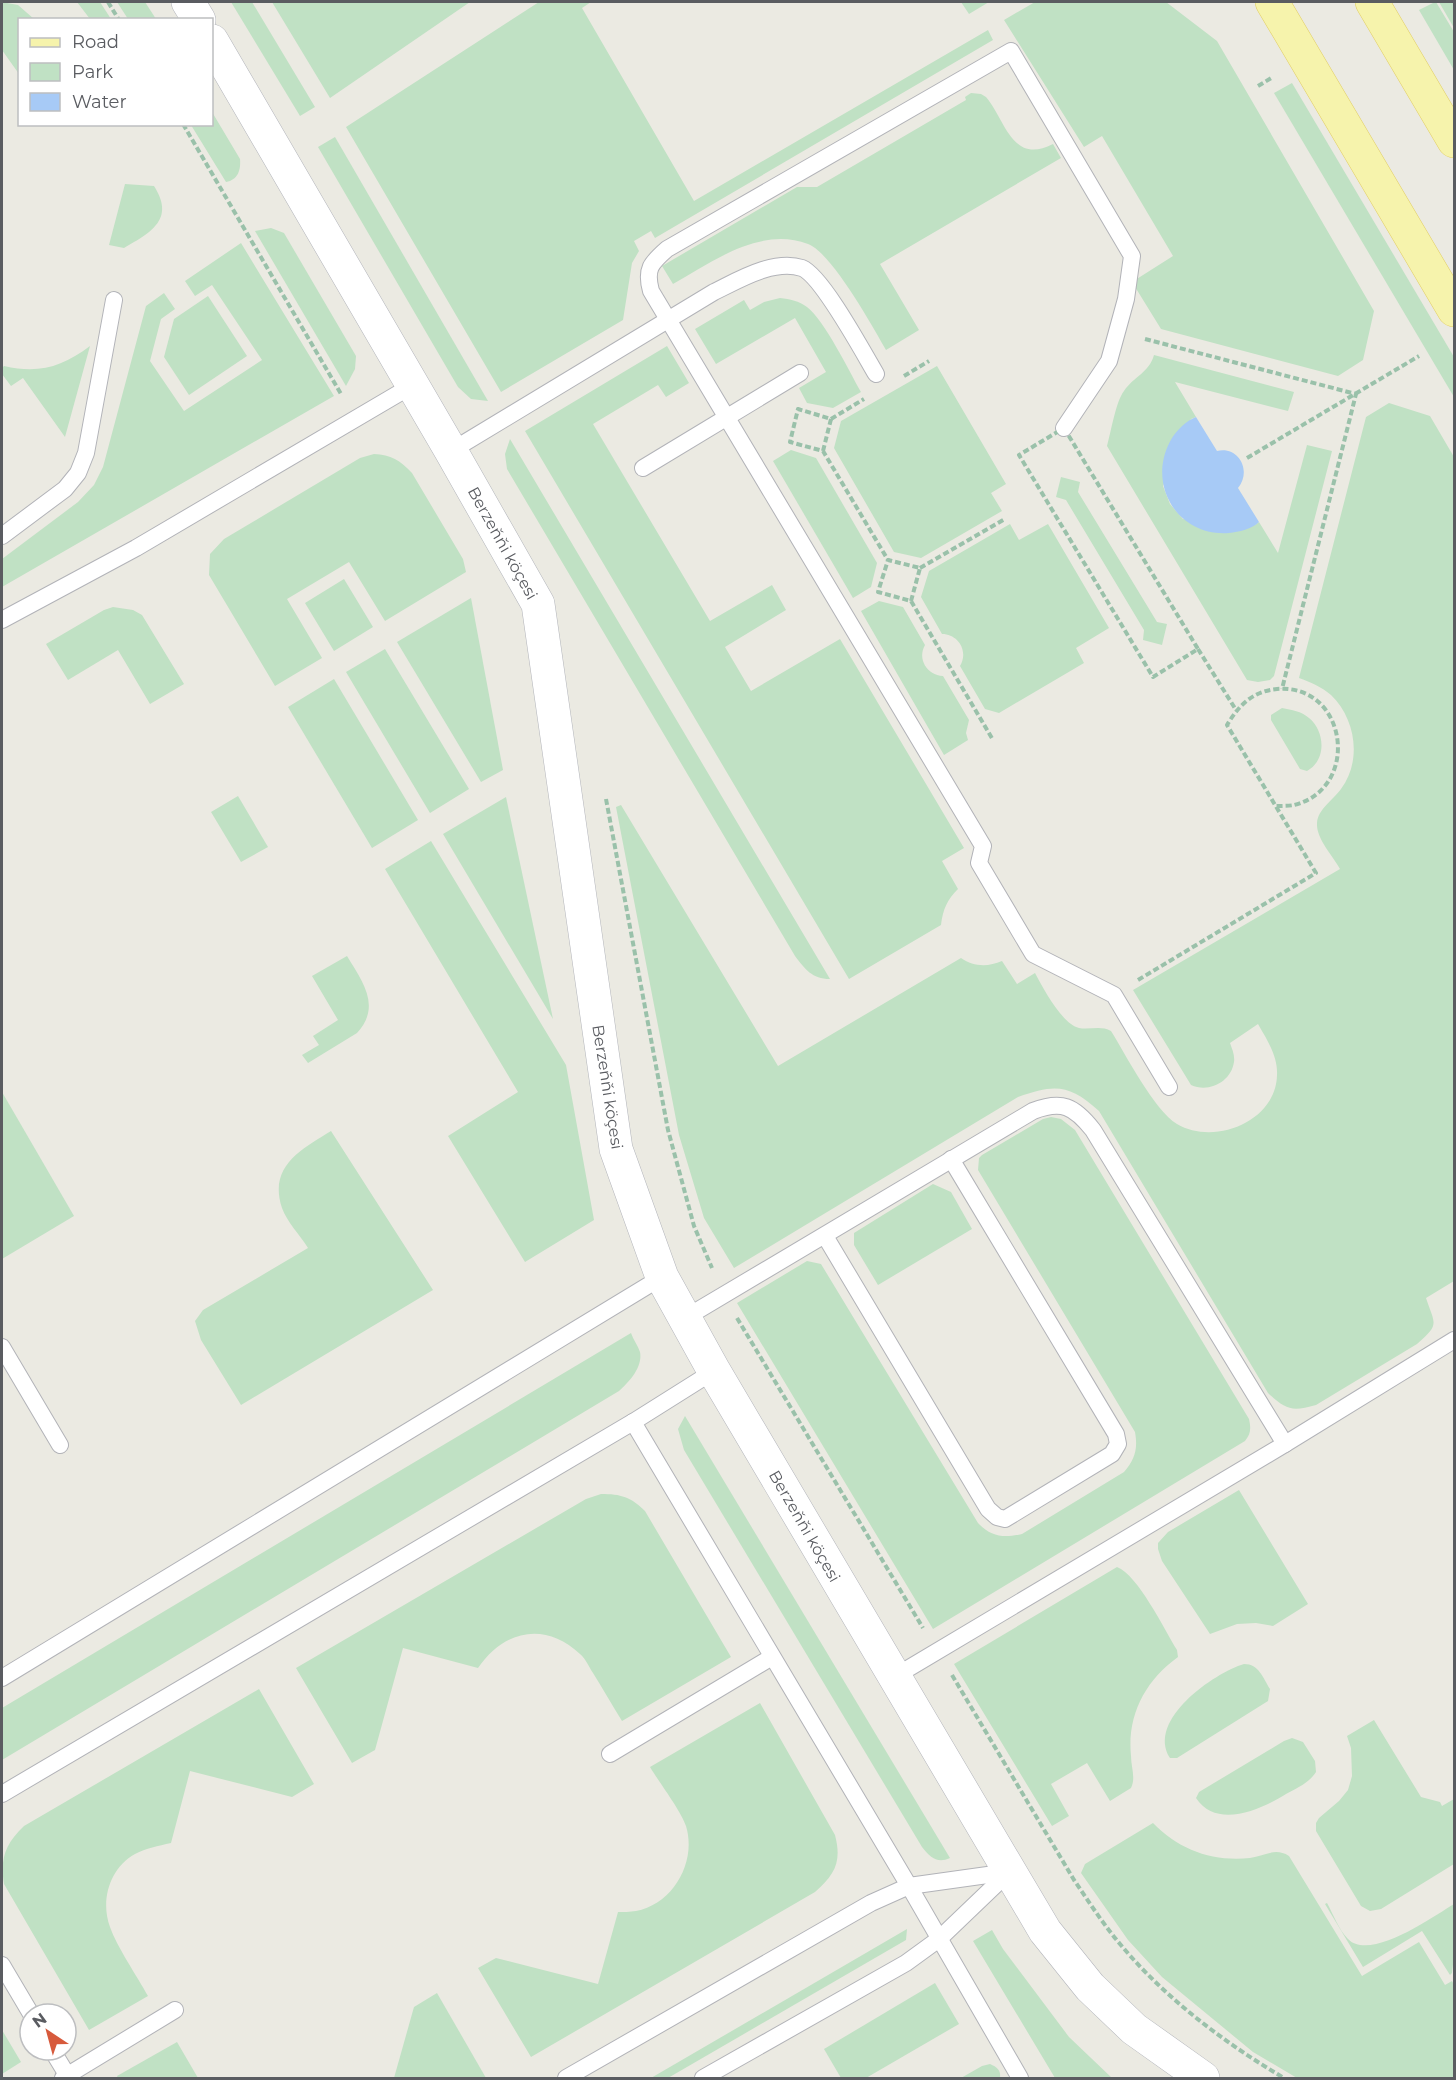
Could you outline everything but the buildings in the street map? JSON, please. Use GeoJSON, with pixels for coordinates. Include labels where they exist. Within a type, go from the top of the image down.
{"type":"FeatureCollection","features":[{"type":"Feature","properties":{"kind":"main road"},"geometry":{"type":"LineString","coordinates":[[1272,2],[1455,310]]}},
{"type":"Feature","properties":{"kind":"main road"},"geometry":{"type":"LineString","coordinates":[[1372,2],[1455,141]]}},
{"type":"Feature","properties":{"kind":"street"},"geometry":{"type":"LineString","coordinates":[[188,2],[198,18]]}},
{"type":"Feature","properties":{"kind":"street","name":"Berzeňňi köçesi"},"geometry":{"type":"LineString","coordinates":[[213,43],[538,604],[616,1149],[662,1277],[714,1371],[1045,1931],[1090,1987],[1134,2029],[1203,2079]]}},
{"type":"Feature","properties":{"kind":"lane"},"geometry":{"type":"LineString","coordinates":[[1064,428],[1109,360],[1126,299],[1132,256],[1011,51],[661,254],[649,269],[648,279],[651,291],[983,846],[979,863],[1033,954],[1114,995],[1169,1087]]}},
{"type":"Feature","properties":{"kind":"lane"},"geometry":{"type":"LineString","coordinates":[[451,451],[714,292],[754,272],[777,266],[802,268],[814,277],[876,374]]}},
{"type":"Feature","properties":{"kind":"lane"},"geometry":{"type":"LineString","coordinates":[[2,536],[65,489],[78,473],[86,453],[114,300]]}},
{"type":"Feature","properties":{"kind":"lane"},"geometry":{"type":"LineString","coordinates":[[643,468],[800,373]]}},
{"type":"Feature","properties":{"kind":"lane"},"geometry":{"type":"LineString","coordinates":[[2,620],[136,548],[413,385]]}},
{"type":"Feature","properties":{"kind":"lane"},"geometry":{"type":"LineString","coordinates":[[685,1318],[1033,1111],[1046,1106],[1061,1105],[1079,1113],[1100,1140],[1285,1444]]}},
{"type":"Feature","properties":{"kind":"lane"},"geometry":{"type":"LineString","coordinates":[[825,1236],[988,1509],[996,1517],[1005,1519],[1112,1454],[1118,1444],[1116,1434],[951,1159]]}},
{"type":"Feature","properties":{"kind":"lane"},"geometry":{"type":"LineString","coordinates":[[2,1678],[662,1277]]}},
{"type":"Feature","properties":{"kind":"lane"},"geometry":{"type":"LineString","coordinates":[[894,1677],[1455,1340]]}},
{"type":"Feature","properties":{"kind":"lane"},"geometry":{"type":"LineString","coordinates":[[2,1347],[60,1445]]}},
{"type":"Feature","properties":{"kind":"lane"},"geometry":{"type":"LineString","coordinates":[[2,1794],[633,1422],[714,1371]]}},
{"type":"Feature","properties":{"kind":"lane"},"geometry":{"type":"LineString","coordinates":[[633,1422],[909,1886],[1020,2079]]}},
{"type":"Feature","properties":{"kind":"lane"},"geometry":{"type":"LineString","coordinates":[[610,1754],[772,1657]]}},
{"type":"Feature","properties":{"kind":"lane"},"geometry":{"type":"LineString","coordinates":[[566,2079],[871,1903],[909,1886],[1009,1872]]}},
{"type":"Feature","properties":{"kind":"lane"},"geometry":{"type":"LineString","coordinates":[[703,2079],[906,1963],[939,1939],[1009,1872]]}},
{"type":"Feature","properties":{"kind":"lane"},"geometry":{"type":"LineString","coordinates":[[2,1965],[24,2002]]}},
{"type":"Feature","properties":{"kind":"lane"},"geometry":{"type":"LineString","coordinates":[[58,2062],[67,2078],[175,2010]]}},
{"type":"Feature","properties":{"kind":"path"},"geometry":{"type":"LineString","coordinates":[[108,2],[118,18]]}},
{"type":"Feature","properties":{"kind":"path"},"geometry":{"type":"LineString","coordinates":[[184,126],[340,392]]}},
{"type":"Feature","properties":{"kind":"path"},"geometry":{"type":"LineString","coordinates":[[1118,332],[1356,394]]}},
{"type":"Feature","properties":{"kind":"path"},"geometry":{"type":"LineString","coordinates":[[1248,459],[1419,356]]}},
{"type":"Feature","properties":{"kind":"path"},"geometry":{"type":"LineString","coordinates":[[1282,689],[1356,394]]}},
{"type":"Feature","properties":{"kind":"path"},"geometry":{"type":"LineString","coordinates":[[823,451],[831,418],[798,409],[790,442],[823,451],[888,560],[920,568],[1005,519]]}},
{"type":"Feature","properties":{"kind":"path"},"geometry":{"type":"LineString","coordinates":[[1198,649],[1153,676],[1019,455],[1064,428],[1236,710]]}},
{"type":"Feature","properties":{"kind":"path"},"geometry":{"type":"LineString","coordinates":[[888,560],[878,592],[911,601],[993,740]]}},
{"type":"Feature","properties":{"kind":"path"},"geometry":{"type":"LineString","coordinates":[[911,601],[920,568]]}},
{"type":"Feature","properties":{"kind":"path"},"geometry":{"type":"LineString","coordinates":[[1114,995],[1316,873],[1227,724],[1236,710],[1249,697],[1267,690],[1282,689],[1303,693],[1319,702],[1330,717],[1338,734],[1339,752],[1335,770],[1325,785],[1311,797],[1294,805],[1276,806]]}},
{"type":"Feature","properties":{"kind":"path"},"geometry":{"type":"LineString","coordinates":[[606,799],[668,1130],[694,1226],[724,1296],[1095,1912],[1120,1944],[1156,1983],[1208,2028],[1284,2079]]}},
{"type":"Feature","properties":{"kind":"green space"},"geometry":{"type":"Polygon","coordinates":[[[2,2],[18,5],[33,18],[18,18],[18,73],[2,50],[2,2]]]}},
{"type":"Feature","properties":{"kind":"green space"},"geometry":{"type":"Polygon","coordinates":[[[77,2],[100,2],[110,18],[89,18],[77,2]]]}},
{"type":"Feature","properties":{"kind":"green space"},"geometry":{"type":"Polygon","coordinates":[[[117,2],[145,2],[155,18],[127,18],[117,2]]]}},
{"type":"Feature","properties":{"kind":"green space"},"geometry":{"type":"Polygon","coordinates":[[[231,2],[252,2],[315,107],[300,116],[231,2]]]}},
{"type":"Feature","properties":{"kind":"green space"},"geometry":{"type":"Polygon","coordinates":[[[272,2],[470,2],[330,98],[272,2]]]}},
{"type":"Feature","properties":{"kind":"green space"},"geometry":{"type":"Polygon","coordinates":[[[539,2],[591,2],[582,8],[694,201],[988,30],[993,40],[655,238],[651,231],[634,241],[639,251],[632,263],[623,320],[501,392],[346,127],[539,2]]]}},
{"type":"Feature","properties":{"kind":"green space"},"geometry":{"type":"Polygon","coordinates":[[[961,2],[989,2],[969,14],[961,2]]]}},
{"type":"Feature","properties":{"kind":"green space"},"geometry":{"type":"Polygon","coordinates":[[[1035,2],[1166,2],[1217,41],[1374,311],[1363,360],[1338,376],[1161,329],[1132,282],[1173,256],[1102,136],[1084,147],[1004,20],[1035,2]]]}},
{"type":"Feature","properties":{"kind":"green space"},"geometry":{"type":"Polygon","coordinates":[[[1436,2],[1454,32],[1454,70],[1419,10],[1436,2]]]}},
{"type":"Feature","properties":{"kind":"green space"},"geometry":{"type":"Polygon","coordinates":[[[1439,2],[1454,2],[1454,28],[1439,2]]]}},
{"type":"Feature","properties":{"kind":"green space"},"geometry":{"type":"Polygon","coordinates":[[[1292,83],[1454,357],[1454,397],[1274,93],[1292,83]]]}},
{"type":"Feature","properties":{"kind":"green space"},"geometry":{"type":"Polygon","coordinates":[[[971,93],[986,97],[1005,128],[1019,145],[1028,149],[1039,149],[1053,144],[1061,158],[880,264],[919,330],[886,350],[862,308],[839,275],[817,250],[808,244],[790,240],[754,243],[720,257],[673,284],[662,266],[797,187],[817,187],[966,100],[965,97],[971,93]]]}},
{"type":"Feature","properties":{"kind":"green space"},"geometry":{"type":"Polygon","coordinates":[[[213,114],[240,159],[238,174],[226,182],[192,126],[213,126],[213,114]]]}},
{"type":"Feature","properties":{"kind":"green space"},"geometry":{"type":"Polygon","coordinates":[[[335,137],[488,401],[471,399],[458,387],[318,147],[335,137]]]}},
{"type":"Feature","properties":{"kind":"green space"},"geometry":{"type":"Polygon","coordinates":[[[125,184],[154,186],[162,207],[161,216],[151,230],[124,248],[109,245],[125,184]]]}},
{"type":"Feature","properties":{"kind":"green space"},"geometry":{"type":"Polygon","coordinates":[[[271,228],[284,233],[356,356],[355,369],[346,386],[255,231],[271,228]]]}},
{"type":"Feature","properties":{"kind":"green space"},"geometry":{"type":"Polygon","coordinates":[[[241,243],[334,396],[2,587],[2,559],[78,502],[94,485],[103,467],[146,306],[164,293],[175,309],[161,319],[150,361],[184,411],[262,360],[212,285],[195,296],[185,281],[241,243]]]}},
{"type":"Feature","properties":{"kind":"green space"},"geometry":{"type":"Polygon","coordinates":[[[208,296],[247,356],[189,395],[164,357],[174,319],[208,296]]]}},
{"type":"Feature","properties":{"kind":"green space"},"geometry":{"type":"Polygon","coordinates":[[[780,298],[801,303],[814,314],[829,335],[861,392],[833,408],[807,403],[799,388],[826,372],[795,318],[716,364],[695,329],[744,300],[750,310],[764,302],[780,298]]]}},
{"type":"Feature","properties":{"kind":"green space"},"geometry":{"type":"Polygon","coordinates":[[[90,346],[65,437],[23,378],[11,386],[2,374],[2,368],[4,366],[28,369],[50,367],[70,359],[90,346]]]}},
{"type":"Feature","properties":{"kind":"green space"},"geometry":{"type":"Polygon","coordinates":[[[667,346],[689,383],[666,397],[658,385],[593,424],[710,621],[772,585],[786,610],[725,647],[751,691],[840,639],[964,848],[942,861],[958,889],[946,905],[941,925],[849,979],[525,431],[667,346]]]}},
{"type":"Feature","properties":{"kind":"green space"},"geometry":{"type":"Polygon","coordinates":[[[1154,355],[1294,392],[1288,411],[1175,382],[1196,417],[1191,419],[1163,486],[1170,504],[1183,519],[1255,525],[1259,522],[1278,553],[1307,445],[1332,451],[1274,676],[1270,680],[1258,682],[1247,680],[1107,446],[1121,396],[1149,366],[1154,355]]]}},
{"type":"Feature","properties":{"kind":"green space"},"geometry":{"type":"Polygon","coordinates":[[[937,366],[1006,484],[991,493],[1002,511],[921,558],[894,552],[834,448],[841,421],[937,366]]]}},
{"type":"Feature","properties":{"kind":"green space"},"geometry":{"type":"Polygon","coordinates":[[[1389,403],[1430,416],[1454,457],[1454,1281],[1426,1298],[1434,1324],[1429,1332],[1417,1344],[1316,1405],[1295,1409],[1280,1403],[1268,1393],[1099,1111],[1079,1096],[1061,1089],[1042,1090],[1018,1097],[734,1268],[704,1218],[679,1135],[616,807],[621,805],[778,1066],[961,958],[981,965],[1002,961],[1017,984],[1035,973],[1054,1005],[1073,1025],[1079,1028],[1103,1028],[1111,1031],[1150,1095],[1168,1117],[1177,1124],[1192,1130],[1208,1132],[1225,1131],[1240,1125],[1255,1117],[1266,1106],[1274,1092],[1277,1068],[1274,1055],[1258,1024],[1230,1043],[1234,1062],[1229,1075],[1212,1087],[1198,1087],[1191,1085],[1133,990],[1340,869],[1319,835],[1317,823],[1323,809],[1348,778],[1354,753],[1351,728],[1346,716],[1331,695],[1320,687],[1299,678],[1366,417],[1389,403]]]}},
{"type":"Feature","properties":{"kind":"green space"},"geometry":{"type":"Polygon","coordinates":[[[510,439],[830,979],[814,975],[795,956],[507,469],[505,454],[510,439]]]}},
{"type":"Feature","properties":{"kind":"green space"},"geometry":{"type":"Polygon","coordinates":[[[791,450],[816,458],[877,563],[871,587],[853,598],[773,461],[791,450]]]}},
{"type":"Feature","properties":{"kind":"green space"},"geometry":{"type":"Polygon","coordinates":[[[374,454],[395,459],[412,473],[463,559],[466,572],[385,621],[349,562],[287,599],[322,658],[275,686],[209,575],[210,554],[224,539],[360,458],[374,454]]]}},
{"type":"Feature","properties":{"kind":"green space"},"geometry":{"type":"Polygon","coordinates":[[[1061,477],[1080,482],[1078,492],[1157,622],[1167,624],[1162,645],[1143,640],[1144,630],[1066,500],[1056,497],[1061,477]]]}},
{"type":"Feature","properties":{"kind":"green space"},"geometry":{"type":"Polygon","coordinates":[[[1010,524],[1019,540],[1048,524],[1109,628],[1076,648],[1084,663],[999,713],[985,709],[960,666],[963,655],[960,644],[953,637],[942,634],[921,597],[929,571],[1010,524]]]}},
{"type":"Feature","properties":{"kind":"green space"},"geometry":{"type":"Polygon","coordinates":[[[344,579],[373,627],[334,651],[305,603],[344,579]]]}},
{"type":"Feature","properties":{"kind":"green space"},"geometry":{"type":"Polygon","coordinates":[[[471,598],[503,770],[481,782],[397,642],[471,598]]]}},
{"type":"Feature","properties":{"kind":"green space"},"geometry":{"type":"Polygon","coordinates":[[[879,601],[903,607],[925,645],[922,656],[925,665],[932,673],[943,676],[969,720],[966,733],[968,740],[944,755],[861,611],[879,601]]]}},
{"type":"Feature","properties":{"kind":"green space"},"geometry":{"type":"Polygon","coordinates":[[[113,607],[133,610],[142,615],[184,684],[150,704],[118,650],[68,680],[46,644],[113,607]]]}},
{"type":"Feature","properties":{"kind":"green space"},"geometry":{"type":"Polygon","coordinates":[[[385,649],[469,789],[430,813],[346,672],[385,649]]]}},
{"type":"Feature","properties":{"kind":"green space"},"geometry":{"type":"Polygon","coordinates":[[[334,679],[418,820],[372,848],[288,707],[334,679]]]}},
{"type":"Feature","properties":{"kind":"green space"},"geometry":{"type":"Polygon","coordinates":[[[1282,708],[1306,716],[1318,730],[1321,738],[1321,753],[1318,760],[1307,771],[1300,769],[1271,720],[1271,715],[1282,708]]]}},
{"type":"Feature","properties":{"kind":"green space"},"geometry":{"type":"Polygon","coordinates":[[[238,796],[268,847],[241,862],[211,812],[238,796]]]}},
{"type":"Feature","properties":{"kind":"green space"},"geometry":{"type":"Polygon","coordinates":[[[506,797],[553,1019],[443,834],[506,797]]]}},
{"type":"Feature","properties":{"kind":"green space"},"geometry":{"type":"Polygon","coordinates":[[[431,841],[566,1065],[594,1220],[525,1262],[448,1136],[518,1092],[385,869],[431,841]]]}},
{"type":"Feature","properties":{"kind":"green space"},"geometry":{"type":"Polygon","coordinates":[[[347,956],[367,994],[368,1013],[357,1033],[308,1063],[302,1055],[319,1045],[313,1036],[338,1020],[312,976],[347,956]]]}},
{"type":"Feature","properties":{"kind":"green space"},"geometry":{"type":"Polygon","coordinates":[[[2,1092],[74,1216],[2,1259],[2,1092]]]}},
{"type":"Feature","properties":{"kind":"green space"},"geometry":{"type":"Polygon","coordinates":[[[1051,1117],[1061,1119],[1075,1130],[1249,1419],[1249,1433],[1245,1441],[933,1629],[737,1303],[807,1261],[821,1264],[978,1523],[993,1534],[1009,1536],[1022,1534],[1124,1472],[1131,1463],[1136,1449],[1135,1432],[978,1170],[979,1158],[982,1155],[1043,1119],[1051,1117]]]}},
{"type":"Feature","properties":{"kind":"green space"},"geometry":{"type":"Polygon","coordinates":[[[331,1131],[433,1290],[241,1405],[201,1340],[195,1321],[203,1310],[308,1248],[284,1213],[279,1193],[280,1181],[290,1160],[331,1131]]]}},
{"type":"Feature","properties":{"kind":"green space"},"geometry":{"type":"Polygon","coordinates":[[[933,1184],[951,1192],[972,1229],[878,1285],[854,1245],[854,1233],[933,1184]]]}},
{"type":"Feature","properties":{"kind":"green space"},"geometry":{"type":"Polygon","coordinates":[[[631,1333],[640,1352],[639,1363],[631,1379],[619,1391],[2,1760],[2,1708],[631,1333]]]}},
{"type":"Feature","properties":{"kind":"green space"},"geometry":{"type":"Polygon","coordinates":[[[685,1416],[950,1858],[934,1859],[922,1847],[684,1450],[678,1429],[685,1416]]]}},
{"type":"Feature","properties":{"kind":"green space"},"geometry":{"type":"Polygon","coordinates":[[[1239,1490],[1308,1604],[1273,1626],[1256,1623],[1237,1624],[1210,1634],[1162,1561],[1158,1543],[1168,1532],[1239,1490]]]}},
{"type":"Feature","properties":{"kind":"green space"},"geometry":{"type":"Polygon","coordinates":[[[601,1494],[625,1497],[645,1511],[731,1657],[622,1721],[584,1658],[567,1644],[553,1637],[526,1634],[512,1638],[488,1655],[478,1668],[403,1648],[375,1750],[352,1763],[296,1668],[586,1499],[601,1494]]]}},
{"type":"Feature","properties":{"kind":"green space"},"geometry":{"type":"Polygon","coordinates":[[[1117,1567],[1125,1572],[1142,1591],[1177,1650],[1178,1657],[1156,1677],[1135,1713],[1131,1741],[1133,1776],[1131,1788],[1110,1801],[1087,1763],[1051,1784],[1069,1816],[1052,1826],[954,1664],[1117,1567]]]}},
{"type":"Feature","properties":{"kind":"green space"},"geometry":{"type":"Polygon","coordinates":[[[1244,1664],[1253,1666],[1263,1676],[1270,1689],[1268,1701],[1177,1758],[1170,1758],[1165,1743],[1167,1729],[1175,1714],[1187,1700],[1216,1677],[1244,1664]]]}},
{"type":"Feature","properties":{"kind":"green space"},"geometry":{"type":"Polygon","coordinates":[[[259,1689],[314,1784],[292,1797],[190,1771],[171,1843],[143,1850],[126,1860],[113,1876],[107,1896],[107,1917],[113,1935],[148,1996],[89,2030],[78,2011],[78,2002],[73,2002],[4,1884],[5,1852],[12,1839],[24,1826],[259,1689]]]}},
{"type":"Feature","properties":{"kind":"green space"},"geometry":{"type":"Polygon","coordinates":[[[760,1703],[835,1835],[838,1853],[832,1873],[815,1892],[531,2057],[478,1968],[496,1958],[598,1984],[618,1912],[636,1911],[661,1900],[671,1891],[685,1867],[689,1840],[686,1826],[650,1767],[760,1703]]]}},
{"type":"Feature","properties":{"kind":"green space"},"geometry":{"type":"Polygon","coordinates":[[[1374,1720],[1421,1797],[1440,1802],[1442,1806],[1454,1799],[1454,1864],[1381,1909],[1370,1911],[1361,1906],[1316,1831],[1316,1823],[1348,1790],[1352,1776],[1351,1748],[1347,1736],[1374,1720]]]}},
{"type":"Feature","properties":{"kind":"green space"},"geometry":{"type":"Polygon","coordinates":[[[1292,1738],[1303,1742],[1315,1761],[1316,1772],[1302,1785],[1276,1800],[1240,1814],[1216,1813],[1205,1808],[1196,1798],[1199,1792],[1292,1738]]]}},
{"type":"Feature","properties":{"kind":"green space"},"geometry":{"type":"Polygon","coordinates":[[[1153,1823],[1185,1847],[1210,1856],[1236,1859],[1279,1852],[1289,1856],[1362,1976],[1419,1942],[1445,1985],[1452,1981],[1454,1985],[1454,2078],[1297,2078],[1253,2052],[1162,1977],[1128,1940],[1081,1873],[1085,1864],[1153,1823]]]}},
{"type":"Feature","properties":{"kind":"green space"},"geometry":{"type":"Polygon","coordinates":[[[1327,1903],[1339,1927],[1348,1939],[1358,1945],[1371,1945],[1402,1935],[1454,1904],[1452,1973],[1450,1975],[1422,1931],[1363,1967],[1325,1904],[1327,1903]]]}},
{"type":"Feature","properties":{"kind":"green space"},"geometry":{"type":"Polygon","coordinates":[[[907,1929],[906,1940],[668,2078],[651,2078],[907,1929]]]}},
{"type":"Feature","properties":{"kind":"green space"},"geometry":{"type":"Polygon","coordinates":[[[992,1930],[1003,1949],[1069,2037],[1112,2078],[1055,2078],[973,1941],[992,1930]]]}},
{"type":"Feature","properties":{"kind":"green space"},"geometry":{"type":"Polygon","coordinates":[[[935,1983],[959,2024],[866,2078],[841,2078],[824,2049],[935,1983]]]}},
{"type":"Feature","properties":{"kind":"green space"},"geometry":{"type":"Polygon","coordinates":[[[437,1993],[486,2078],[394,2078],[414,2007],[437,1993]]]}},
{"type":"Feature","properties":{"kind":"green space"},"geometry":{"type":"Polygon","coordinates":[[[2,2030],[18,2057],[18,2062],[21,2062],[2,2074],[2,2030]]]}},
{"type":"Feature","properties":{"kind":"green space"},"geometry":{"type":"Polygon","coordinates":[[[177,2042],[198,2078],[118,2078],[117,2076],[177,2042]]]}},
{"type":"Feature","properties":{"kind":"green space"},"geometry":{"type":"Polygon","coordinates":[[[990,2064],[998,2069],[1000,2078],[961,2078],[982,2066],[990,2064]]]}},
{"type":"Feature","properties":{"kind":"water"},"geometry":{"type":"Polygon","coordinates":[[[1196,417],[1217,451],[1232,452],[1241,461],[1244,474],[1238,488],[1259,522],[1253,527],[1233,533],[1211,532],[1194,526],[1181,517],[1171,504],[1164,489],[1162,472],[1165,455],[1176,432],[1196,417]]]}}]}
